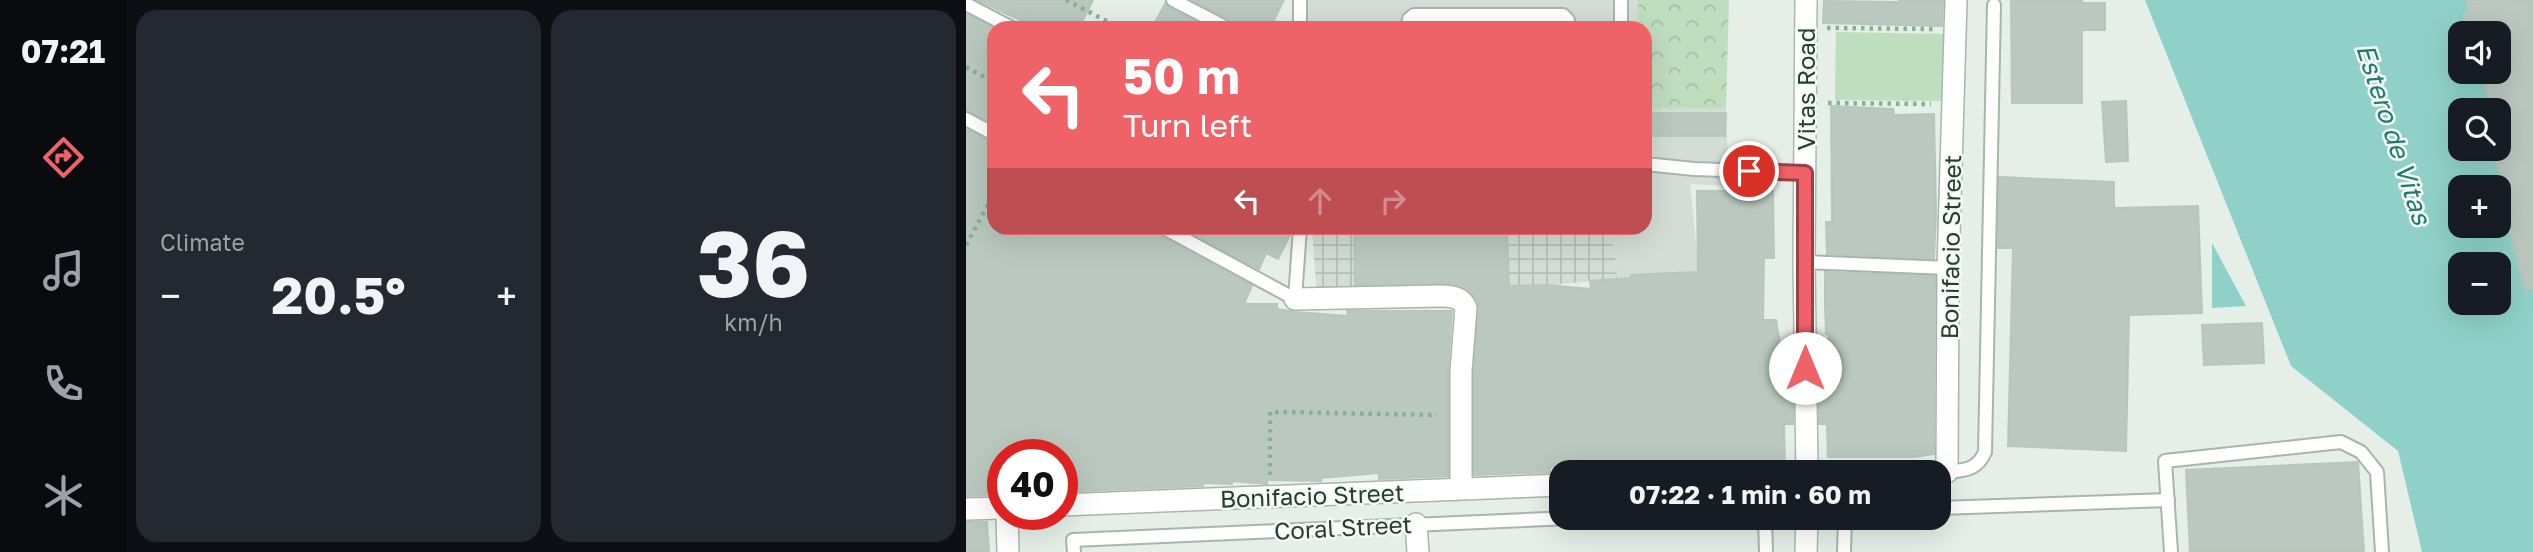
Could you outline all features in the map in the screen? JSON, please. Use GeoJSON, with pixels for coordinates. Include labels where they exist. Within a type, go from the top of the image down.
{"type":"FeatureCollection","features":[{"type":"Feature","properties":{"kind":"street","name":"Vitas Road"},"geometry":{"type":"LineString","coordinates":[[1806,0],[1804,262],[1807,460]]}},
{"type":"Feature","properties":{"kind":"street","name":"Bonifacio Street"},"geometry":{"type":"LineString","coordinates":[[1947,460],[1948,268],[1956,0]]}},
{"type":"Feature","properties":{"kind":"street"},"geometry":{"type":"LineString","coordinates":[[1295,299],[1391,295],[1449,296],[1461,300],[1466,309],[1461,371],[1461,488]]}},
{"type":"Feature","properties":{"kind":"street","name":"Bonifacio Street"},"geometry":{"type":"LineString","coordinates":[[1078,504],[1549,485]]}},
{"type":"Feature","properties":{"kind":"street"},"geometry":{"type":"LineString","coordinates":[[966,509],[987,508]]}},
{"type":"Feature","properties":{"kind":"street"},"geometry":{"type":"LineString","coordinates":[[1416,524],[1418,552]]}},
{"type":"Feature","properties":{"kind":"street"},"geometry":{"type":"LineString","coordinates":[[1007,530],[1008,552]]}},
{"type":"Feature","properties":{"kind":"street"},"geometry":{"type":"LineString","coordinates":[[1806,552],[1807,530]]}},
{"type":"Feature","properties":{"kind":"lane"},"geometry":{"type":"LineString","coordinates":[[1173,0],[1214,21]]}},
{"type":"Feature","properties":{"kind":"lane"},"geometry":{"type":"LineString","coordinates":[[1300,0],[1300,21]]}},
{"type":"Feature","properties":{"kind":"lane"},"geometry":{"type":"LineString","coordinates":[[1621,0],[1622,21]]}},
{"type":"Feature","properties":{"kind":"lane"},"geometry":{"type":"LineString","coordinates":[[966,4],[999,21]]}},
{"type":"Feature","properties":{"kind":"lane"},"geometry":{"type":"LineString","coordinates":[[1951,472],[1970,470],[1980,463],[1985,452],[1994,5]]}},
{"type":"Feature","properties":{"kind":"lane"},"geometry":{"type":"LineString","coordinates":[[1409,21],[1414,15],[1563,15],[1568,21]]}},
{"type":"Feature","properties":{"kind":"lane"},"geometry":{"type":"LineString","coordinates":[[966,119],[987,130]]}},
{"type":"Feature","properties":{"kind":"lane"},"geometry":{"type":"LineString","coordinates":[[1652,165],[1805,173]]}},
{"type":"Feature","properties":{"kind":"lane"},"geometry":{"type":"LineString","coordinates":[[1177,235],[1295,299],[1300,235]]}},
{"type":"Feature","properties":{"kind":"lane"},"geometry":{"type":"LineString","coordinates":[[1804,262],[1948,268]]}},
{"type":"Feature","properties":{"kind":"lane"},"geometry":{"type":"LineString","coordinates":[[2171,552],[2165,461],[2341,442],[2361,452],[2377,472],[2382,552]]}},
{"type":"Feature","properties":{"kind":"lane"},"geometry":{"type":"LineString","coordinates":[[1951,508],[2168,500]]}},
{"type":"Feature","properties":{"kind":"lane","name":"Coral Street"},"geometry":{"type":"LineString","coordinates":[[1073,546],[1416,524],[1549,519]]}},
{"type":"Feature","properties":{"kind":"lane"},"geometry":{"type":"LineString","coordinates":[[1765,530],[1766,552]]}},
{"type":"Feature","properties":{"kind":"lane"},"geometry":{"type":"LineString","coordinates":[[1844,552],[1845,530]]}},
{"type":"Feature","properties":{"kind":"path"},"geometry":{"type":"LineString","coordinates":[[1066,0],[1106,21]]}},
{"type":"Feature","properties":{"kind":"path"},"geometry":{"type":"LineString","coordinates":[[1805,28],[1955,29]]}},
{"type":"Feature","properties":{"kind":"path"},"geometry":{"type":"LineString","coordinates":[[966,68],[987,78]]}},
{"type":"Feature","properties":{"kind":"path"},"geometry":{"type":"LineString","coordinates":[[1805,103],[1953,104]]}},
{"type":"Feature","properties":{"kind":"path"},"geometry":{"type":"LineString","coordinates":[[966,245],[987,205]]}},
{"type":"Feature","properties":{"kind":"path"},"geometry":{"type":"LineString","coordinates":[[1270,496],[1270,412],[1461,415]]}},
{"type":"Feature","properties":{"kind":"shaded area"},"geometry":{"type":"Polygon","coordinates":[[[1305,0],[1638,0],[1636,21],[1305,21],[1305,0]]]}},
{"type":"Feature","properties":{"kind":"shaded area"},"geometry":{"type":"Polygon","coordinates":[[[1726,108],[1729,186],[1690,184],[1699,271],[1617,279],[1613,235],[1652,235],[1652,109],[1726,108]]]}},
{"type":"Feature","properties":{"kind":"shaded area"},"geometry":{"type":"Polygon","coordinates":[[[1312,235],[1613,235],[1617,279],[1492,290],[1317,299],[1312,235]]]}},
{"type":"Feature","properties":{"kind":"green space"},"geometry":{"type":"Polygon","coordinates":[[[1638,0],[1729,0],[1726,108],[1652,109],[1652,21],[1636,21],[1638,0]]]}},
{"type":"Feature","properties":{"kind":"green space"},"geometry":{"type":"Polygon","coordinates":[[[1836,32],[1948,34],[1948,101],[1835,100],[1836,32]]]}},
{"type":"Feature","properties":{"kind":"water","name":"Estero de Vitas"},"geometry":{"type":"Polygon","coordinates":[[[2145,0],[2476,0],[2486,21],[2448,21],[2448,84],[2501,84],[2504,98],[2448,98],[2448,161],[2511,161],[2511,137],[2533,257],[2533,552],[2422,552],[2398,451],[2291,366],[2145,0]]]}},
{"type":"Feature","properties":{"kind":"water"},"geometry":{"type":"Polygon","coordinates":[[[2212,243],[2246,306],[2212,308],[2212,243]]]}},
{"type":"Feature","properties":{"kind":"building"},"geometry":{"type":"Polygon","coordinates":[[[977,0],[1093,0],[1082,21],[1022,21],[977,0]]]}},
{"type":"Feature","properties":{"kind":"building"},"geometry":{"type":"Polygon","coordinates":[[[1192,0],[1284,0],[1274,21],[1231,20],[1192,0]]]}},
{"type":"Feature","properties":{"kind":"building"},"geometry":{"type":"Polygon","coordinates":[[[1943,0],[1942,26],[1823,23],[1824,1],[1943,0]]]}},
{"type":"Feature","properties":{"kind":"building"},"geometry":{"type":"Polygon","coordinates":[[[2011,0],[2082,0],[2082,3],[2105,3],[2105,30],[2082,30],[2082,103],[2012,103],[2011,0]]]}},
{"type":"Feature","properties":{"kind":"building"},"geometry":{"type":"Polygon","coordinates":[[[2466,0],[2533,0],[2533,289],[2525,290],[2511,237],[2511,175],[2500,175],[2496,161],[2511,161],[2511,98],[2489,98],[2485,84],[2511,84],[2511,21],[2465,21],[2463,13],[2469,12],[2466,0]]]}},
{"type":"Feature","properties":{"kind":"building"},"geometry":{"type":"Polygon","coordinates":[[[1165,4],[1194,21],[1156,21],[1165,4]]]}},
{"type":"Feature","properties":{"kind":"building"},"geometry":{"type":"Polygon","coordinates":[[[966,14],[987,24],[987,120],[966,110],[966,14]]]}},
{"type":"Feature","properties":{"kind":"building"},"geometry":{"type":"Polygon","coordinates":[[[2126,101],[2128,161],[2106,162],[2102,102],[2126,101]]]}},
{"type":"Feature","properties":{"kind":"building"},"geometry":{"type":"Polygon","coordinates":[[[1831,106],[1893,109],[1894,115],[1934,114],[1934,259],[1827,254],[1826,222],[1832,222],[1831,106]]]}},
{"type":"Feature","properties":{"kind":"building"},"geometry":{"type":"Polygon","coordinates":[[[1652,113],[1726,113],[1725,136],[1652,136],[1652,113]]]}},
{"type":"Feature","properties":{"kind":"building"},"geometry":{"type":"Polygon","coordinates":[[[966,129],[987,140],[987,235],[1159,235],[1252,286],[1244,304],[1277,304],[1277,309],[1348,316],[1347,311],[1452,311],[1448,371],[1448,476],[1379,479],[1379,473],[1321,478],[1321,481],[1267,480],[1267,484],[1232,481],[1232,484],[1203,483],[1203,486],[1078,491],[1078,439],[987,439],[987,495],[966,496],[966,129]]]}},
{"type":"Feature","properties":{"kind":"building"},"geometry":{"type":"Polygon","coordinates":[[[1999,177],[2114,182],[2114,208],[2198,206],[2202,313],[2129,315],[2126,451],[2008,446],[2013,248],[1998,248],[1999,177]]]}},
{"type":"Feature","properties":{"kind":"building"},"geometry":{"type":"Polygon","coordinates":[[[1697,191],[1773,191],[1774,258],[1764,258],[1763,320],[1776,320],[1786,380],[1793,380],[1793,424],[1784,424],[1785,460],[1549,460],[1549,472],[1474,475],[1474,372],[1478,302],[1467,289],[1450,283],[1355,285],[1354,235],[1507,235],[1509,286],[1548,285],[1591,289],[1590,281],[1632,278],[1631,275],[1698,272],[1697,191]]]}},
{"type":"Feature","properties":{"kind":"building"},"geometry":{"type":"Polygon","coordinates":[[[1194,235],[1290,235],[1278,259],[1266,253],[1259,269],[1194,235]]]}},
{"type":"Feature","properties":{"kind":"building"},"geometry":{"type":"Polygon","coordinates":[[[1825,272],[1935,276],[1934,454],[1914,457],[1828,457],[1827,424],[1819,424],[1819,381],[1826,381],[1829,334],[1826,334],[1825,272]]]}},
{"type":"Feature","properties":{"kind":"building"},"geometry":{"type":"Polygon","coordinates":[[[2262,323],[2264,363],[2204,365],[2202,325],[2262,323]]]}},
{"type":"Feature","properties":{"kind":"building"},"geometry":{"type":"Polygon","coordinates":[[[2358,462],[2364,552],[2190,552],[2186,470],[2358,462]]]}},
{"type":"Feature","properties":{"kind":"building"},"geometry":{"type":"Polygon","coordinates":[[[966,522],[987,522],[989,552],[966,552],[966,522]]]}},
{"type":"Feature","properties":{"kind":"route"},"geometry":{"type":"LineString","coordinates":[[1749,171],[1805,173],[1805,368]]}}]}
